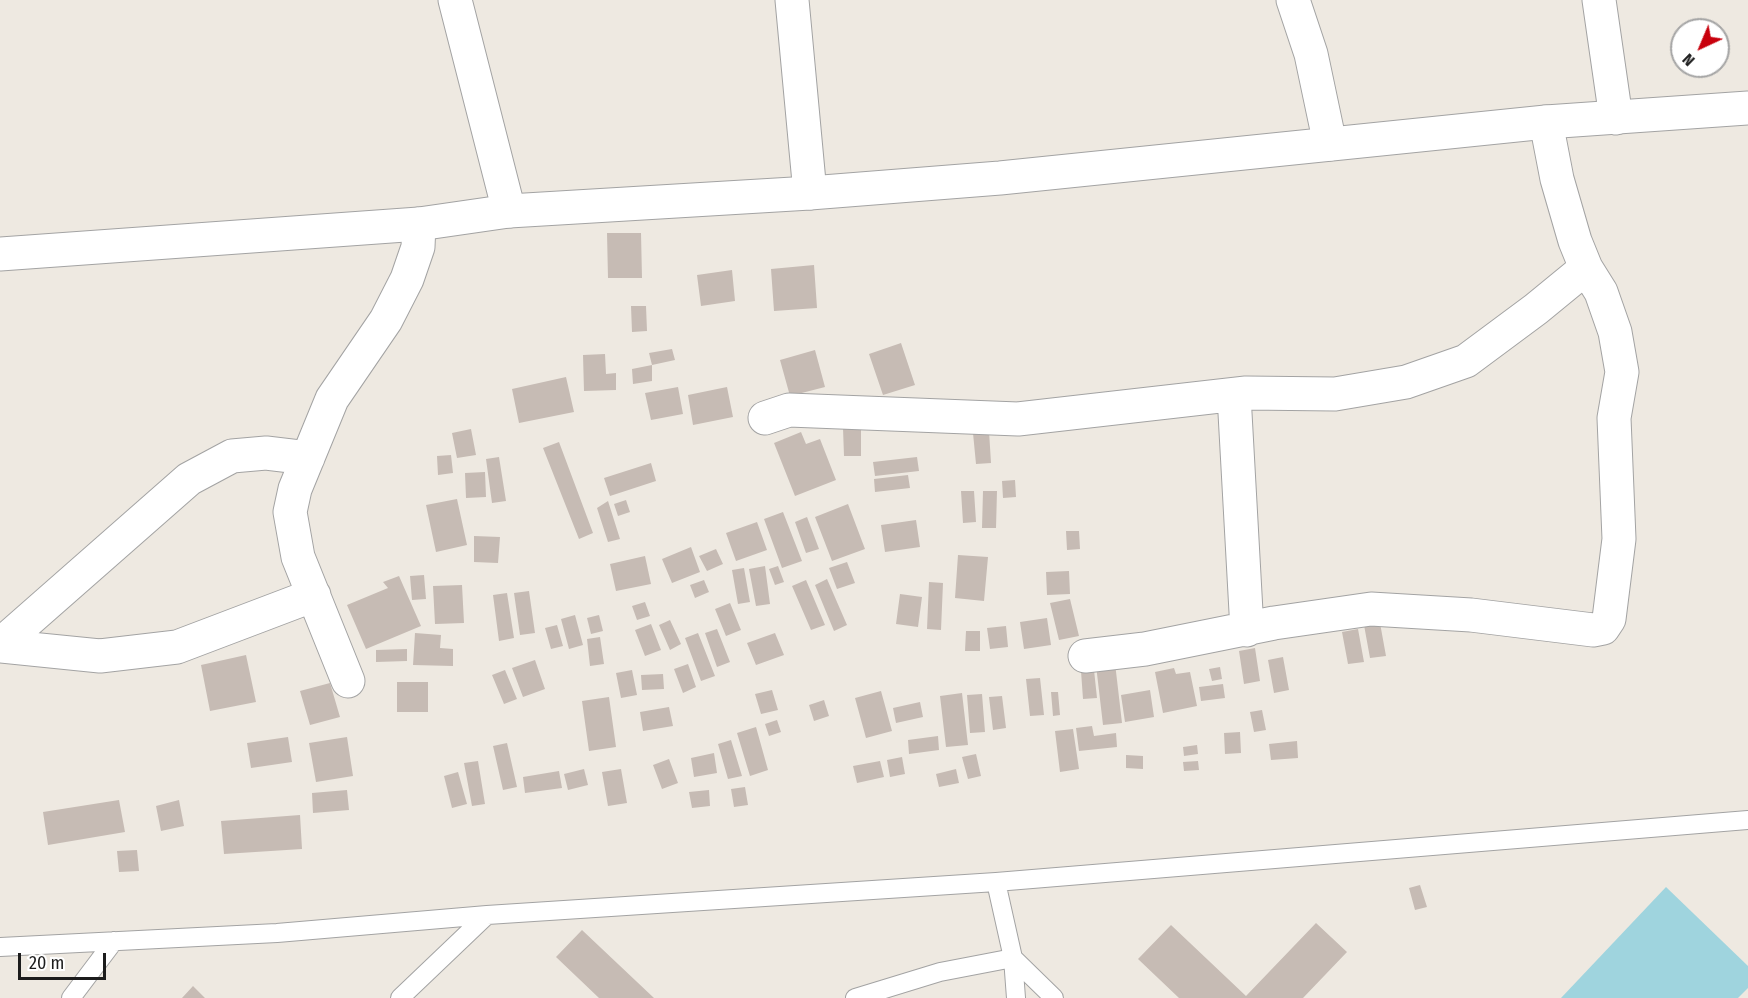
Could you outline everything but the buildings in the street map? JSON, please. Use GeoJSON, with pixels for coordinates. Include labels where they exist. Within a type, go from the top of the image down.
{"type":"FeatureCollection","features":[{"type":"Feature","properties":{"kind":"street"},"geometry":{"type":"LineString","coordinates":[[455,0],[509,211]]}},
{"type":"Feature","properties":{"kind":"street"},"geometry":{"type":"LineString","coordinates":[[1293,0],[1311,54],[1330,144]]}},
{"type":"Feature","properties":{"kind":"street"},"geometry":{"type":"LineString","coordinates":[[1599,0],[1616,118]]}},
{"type":"Feature","properties":{"kind":"street"},"geometry":{"type":"LineString","coordinates":[[793,1],[810,193]]}},
{"type":"Feature","properties":{"kind":"street"},"geometry":{"type":"LineString","coordinates":[[0,254],[419,224],[509,211],[810,193],[1000,178],[1546,122],[1748,108]]}},
{"type":"Feature","properties":{"kind":"street"},"geometry":{"type":"LineString","coordinates":[[1085,656],[1145,649],[1275,623],[1371,609],[1471,615],[1593,630],[1603,628],[1609,619],[1619,539],[1614,418],[1622,372],[1615,332],[1601,292],[1586,268],[1557,179],[1546,122]]}},
{"type":"Feature","properties":{"kind":"street"},"geometry":{"type":"LineString","coordinates":[[348,681],[298,557],[290,512],[295,489],[332,399],[386,320],[407,279],[418,247],[419,224]]}},
{"type":"Feature","properties":{"kind":"street"},"geometry":{"type":"LineString","coordinates":[[765,418],[789,410],[1018,418],[1234,395],[1335,394],[1406,382],[1466,361],[1586,268]]}},
{"type":"Feature","properties":{"kind":"street"},"geometry":{"type":"LineString","coordinates":[[1234,395],[1246,630]]}},
{"type":"Feature","properties":{"kind":"street"},"geometry":{"type":"LineString","coordinates":[[0,645],[189,479],[232,456],[266,453],[308,458]]}},
{"type":"Feature","properties":{"kind":"street"},"geometry":{"type":"LineString","coordinates":[[0,645],[100,656],[177,647],[314,595]]}},
{"type":"Feature","properties":{"kind":"lane"},"geometry":{"type":"LineString","coordinates":[[0,947],[277,933],[488,915],[996,882],[1748,820]]}},
{"type":"Feature","properties":{"kind":"lane"},"geometry":{"type":"LineString","coordinates":[[996,882],[1013,958],[1016,998]]}},
{"type":"Feature","properties":{"kind":"lane"},"geometry":{"type":"LineString","coordinates":[[400,998],[488,915]]}},
{"type":"Feature","properties":{"kind":"lane"},"geometry":{"type":"LineString","coordinates":[[70,998],[114,941]]}},
{"type":"Feature","properties":{"kind":"lane"},"geometry":{"type":"LineString","coordinates":[[855,998],[940,972],[1013,958]]}},
{"type":"Feature","properties":{"kind":"lane"},"geometry":{"type":"LineString","coordinates":[[1013,958],[1054,998]]}},
{"type":"Feature","properties":{"kind":"water"},"geometry":{"type":"Polygon","coordinates":[[[1666,887],[1748,966],[1748,988],[1738,998],[1561,998],[1666,887]]]}}]}
